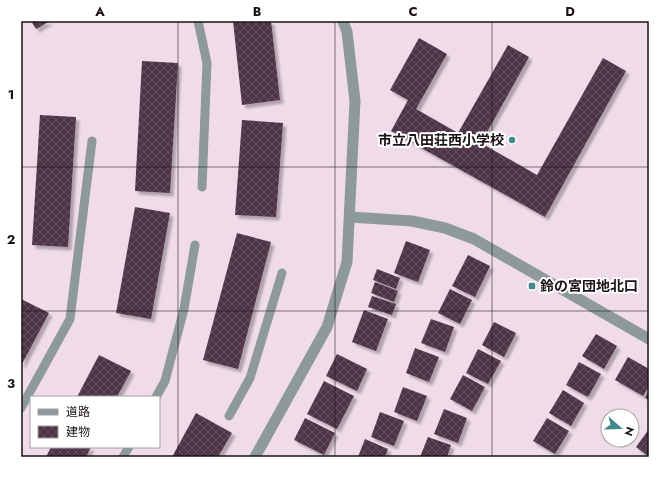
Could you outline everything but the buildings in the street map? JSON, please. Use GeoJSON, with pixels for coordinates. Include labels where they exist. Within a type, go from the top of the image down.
{"type":"FeatureCollection","features":[{"type":"Feature","properties":{"kind":"street"},"geometry":{"type":"LineString","coordinates":[[255,457],[327,327],[347,262],[355,101],[347,32],[343,21]]}},
{"type":"Feature","properties":{"kind":"street"},"geometry":{"type":"LineString","coordinates":[[350,217],[412,222],[446,228],[474,239],[649,339]]}},
{"type":"Feature","properties":{"kind":"lane"},"geometry":{"type":"LineString","coordinates":[[198,21],[207,63],[202,187]]}},
{"type":"Feature","properties":{"kind":"lane"},"geometry":{"type":"LineString","coordinates":[[21,408],[70,319],[92,141]]}},
{"type":"Feature","properties":{"kind":"lane"},"geometry":{"type":"LineString","coordinates":[[157,396],[165,381],[182,316],[195,245]]}},
{"type":"Feature","properties":{"kind":"lane"},"geometry":{"type":"LineString","coordinates":[[229,416],[250,378],[282,273]]}},
{"type":"Feature","properties":{"kind":"lane"},"geometry":{"type":"LineString","coordinates":[[124,457],[128,448]]}},
{"type":"Feature","properties":{"kind":"place","name":"市立八田荘西小学校"},"geometry":{"type":"Point","coordinates":[512,140]}},
{"type":"Feature","properties":{"kind":"place","name":"鈴の宮団地北口"},"geometry":{"type":"Point","coordinates":[532,286]}}]}
